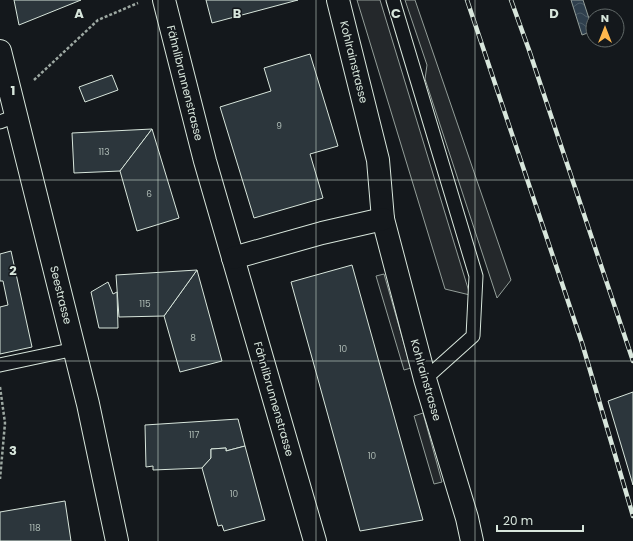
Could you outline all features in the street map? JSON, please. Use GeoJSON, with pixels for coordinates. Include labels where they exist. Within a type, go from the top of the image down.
{"type":"FeatureCollection","features":[{"type":"Feature","properties":{"kind":"street","name":"Fähnlibrunnenstrasse"},"geometry":{"type":"LineString","coordinates":[[164,0],[205,161],[315,541]]}},
{"type":"Feature","properties":{"kind":"street","name":"Kohlrainstrasse"},"geometry":{"type":"LineString","coordinates":[[338,0],[378,160],[383,219],[425,379],[467,518],[472,541]]}},
{"type":"Feature","properties":{"kind":"street","name":"Seestrasse"},"geometry":{"type":"LineString","coordinates":[[0,51],[8,119],[75,349],[117,541]]}},
{"type":"Feature","properties":{"kind":"street"},"geometry":{"type":"LineString","coordinates":[[233,258],[322,233],[383,219]]}},
{"type":"Feature","properties":{"kind":"lane"},"geometry":{"type":"LineString","coordinates":[[393,0],[476,276],[473,336],[425,379]]}},
{"type":"Feature","properties":{"kind":"lane"},"geometry":{"type":"LineString","coordinates":[[0,365],[75,349]]}},
{"type":"Feature","properties":{"kind":"path"},"geometry":{"type":"LineString","coordinates":[[30,84],[98,20],[138,3]]}},
{"type":"Feature","properties":{"kind":"path"},"geometry":{"type":"LineString","coordinates":[[0,387],[5,423],[0,479]]}},
{"type":"Feature","properties":{"kind":"shaded area"},"geometry":{"type":"Polygon","coordinates":[[[357,0],[380,0],[470,295],[445,289],[357,0]]]}},
{"type":"Feature","properties":{"kind":"shaded area"},"geometry":{"type":"Polygon","coordinates":[[[405,0],[415,0],[511,280],[497,298],[425,79],[427,65],[405,0]]]}},
{"type":"Feature","properties":{"kind":"shaded area"},"geometry":{"type":"Polygon","coordinates":[[[384,274],[411,368],[404,370],[376,276],[384,274]]]}},
{"type":"Feature","properties":{"kind":"shaded area"},"geometry":{"type":"Polygon","coordinates":[[[423,413],[442,482],[434,484],[414,416],[423,413]]]}},
{"type":"Feature","properties":{"kind":"water"},"geometry":{"type":"Polygon","coordinates":[[[571,0],[583,0],[586,8],[585,34],[582,35],[571,0]]]}},
{"type":"Feature","properties":{"kind":"building"},"geometry":{"type":"Polygon","coordinates":[[[14,0],[81,0],[19,25],[14,0]]]}},
{"type":"Feature","properties":{"kind":"building"},"geometry":{"type":"Polygon","coordinates":[[[206,0],[298,0],[212,23],[206,0]]]}},
{"type":"Feature","properties":{"kind":"building"},"geometry":{"type":"Polygon","coordinates":[[[310,54],[338,146],[310,154],[323,198],[254,218],[220,107],[271,91],[264,68],[310,54]]]}},
{"type":"Feature","properties":{"kind":"building"},"geometry":{"type":"Polygon","coordinates":[[[112,75],[118,90],[85,102],[79,87],[112,75]]]}},
{"type":"Feature","properties":{"kind":"building"},"geometry":{"type":"Polygon","coordinates":[[[152,129],[120,171],[74,173],[72,133],[152,129]]]}},
{"type":"Feature","properties":{"kind":"building"},"geometry":{"type":"Polygon","coordinates":[[[152,129],[179,218],[137,231],[120,171],[152,129]]]}},
{"type":"Feature","properties":{"kind":"building"},"geometry":{"type":"Polygon","coordinates":[[[11,251],[32,347],[0,354],[0,307],[8,305],[3,281],[0,281],[0,254],[11,251]]]}},
{"type":"Feature","properties":{"kind":"building"},"geometry":{"type":"Polygon","coordinates":[[[352,265],[423,520],[360,531],[291,282],[352,265]]]}},
{"type":"Feature","properties":{"kind":"building"},"geometry":{"type":"Polygon","coordinates":[[[197,270],[222,361],[180,372],[164,316],[197,270]]]}},
{"type":"Feature","properties":{"kind":"building"},"geometry":{"type":"Polygon","coordinates":[[[197,270],[164,316],[119,317],[116,275],[197,270]]]}},
{"type":"Feature","properties":{"kind":"building"},"geometry":{"type":"Polygon","coordinates":[[[108,282],[113,294],[117,292],[118,328],[99,328],[91,292],[108,282]]]}},
{"type":"Feature","properties":{"kind":"building"},"geometry":{"type":"Polygon","coordinates":[[[633,392],[633,485],[608,401],[633,392]]]}},
{"type":"Feature","properties":{"kind":"building"},"geometry":{"type":"Polygon","coordinates":[[[238,419],[245,446],[226,451],[226,448],[211,449],[211,458],[202,468],[153,470],[153,466],[146,467],[145,425],[238,419]]]}},
{"type":"Feature","properties":{"kind":"building"},"geometry":{"type":"Polygon","coordinates":[[[245,446],[265,520],[224,531],[222,525],[218,526],[202,468],[211,458],[211,449],[226,448],[226,451],[245,446]]]}},
{"type":"Feature","properties":{"kind":"building"},"geometry":{"type":"Polygon","coordinates":[[[65,501],[71,541],[0,541],[0,512],[65,501]]]}},
{"type":"Feature","properties":{"kind":"railway"},"geometry":{"type":"LineString","coordinates":[[467,0],[582,343],[633,516]]}},
{"type":"Feature","properties":{"kind":"railway"},"geometry":{"type":"LineString","coordinates":[[511,0],[633,361]]}}]}
